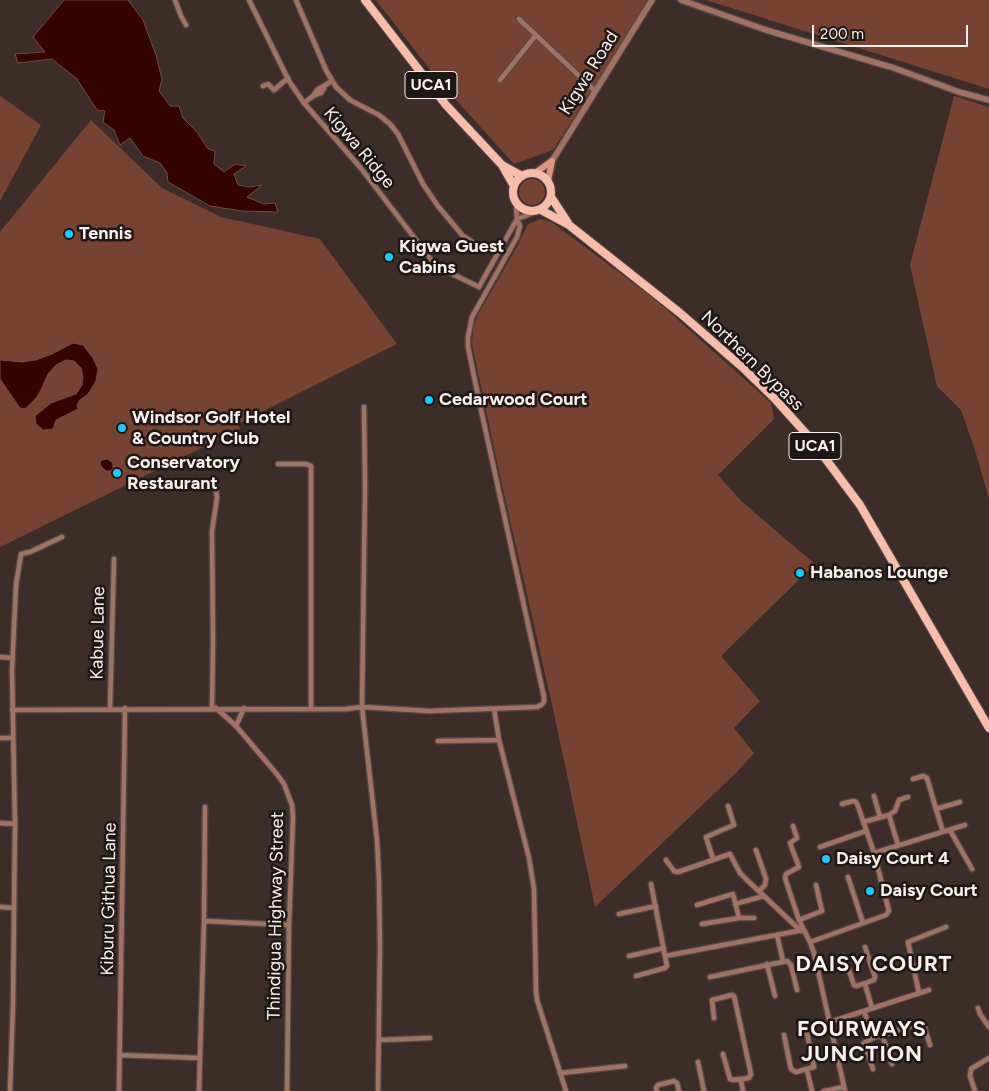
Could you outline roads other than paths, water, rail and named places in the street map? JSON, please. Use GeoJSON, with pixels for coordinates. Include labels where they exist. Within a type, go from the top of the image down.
{"type":"FeatureCollection","features":[{"type":"Feature","properties":{"kind":"main road","name":"UCA1"},"geometry":{"type":"LineString","coordinates":[[366,0],[446,105],[502,165],[514,186]]}},
{"type":"Feature","properties":{"kind":"main road"},"geometry":{"type":"LineString","coordinates":[[535,173],[544,176],[548,181],[551,197],[547,205],[540,210],[527,211],[516,203],[513,196],[514,186],[522,176],[535,173],[552,161]]}},
{"type":"Feature","properties":{"kind":"main road"},"geometry":{"type":"LineString","coordinates":[[548,181],[552,161]]}},
{"type":"Feature","properties":{"kind":"main road","name":"UCA1"},"geometry":{"type":"LineString","coordinates":[[502,165],[522,176]]}},
{"type":"Feature","properties":{"kind":"main road","name":"UCA1"},"geometry":{"type":"LineString","coordinates":[[551,197],[569,225]]}},
{"type":"Feature","properties":{"kind":"main road","name":"UCA1"},"geometry":{"type":"LineString","coordinates":[[540,210],[569,225]]}},
{"type":"Feature","properties":{"kind":"main road","name":"Northern Bypass"},"geometry":{"type":"LineString","coordinates":[[569,225],[680,313],[742,367],[810,438],[864,511],[989,728]]}},
{"type":"Feature","properties":{"kind":"street"},"geometry":{"type":"LineString","coordinates":[[175,0],[186,25]]}},
{"type":"Feature","properties":{"kind":"street","name":"Kigwa Ridge"},"geometry":{"type":"LineString","coordinates":[[248,0],[288,78],[304,103],[355,160],[431,261],[441,269],[479,287],[516,221]]}},
{"type":"Feature","properties":{"kind":"street"},"geometry":{"type":"LineString","coordinates":[[296,0],[332,82],[350,100],[380,115],[390,124],[402,142],[423,184],[438,206],[463,236],[487,251]]}},
{"type":"Feature","properties":{"kind":"street","name":"Kigwa Road"},"geometry":{"type":"LineString","coordinates":[[552,161],[652,0]]}},
{"type":"Feature","properties":{"kind":"street"},"geometry":{"type":"LineString","coordinates":[[681,0],[766,30],[894,68],[959,92],[989,100]]}},
{"type":"Feature","properties":{"kind":"street"},"geometry":{"type":"LineString","coordinates":[[519,20],[595,91]]}},
{"type":"Feature","properties":{"kind":"street"},"geometry":{"type":"LineString","coordinates":[[500,80],[536,35]]}},
{"type":"Feature","properties":{"kind":"street"},"geometry":{"type":"LineString","coordinates":[[263,86],[268,84],[274,90],[288,78]]}},
{"type":"Feature","properties":{"kind":"street"},"geometry":{"type":"LineString","coordinates":[[304,103],[321,93],[332,82]]}},
{"type":"Feature","properties":{"kind":"street"},"geometry":{"type":"LineString","coordinates":[[12,710],[110,708],[311,709],[362,707],[429,711],[537,707],[544,702],[468,348],[469,326],[472,318],[517,237],[520,226],[516,221],[516,203]]}},
{"type":"Feature","properties":{"kind":"street"},"geometry":{"type":"LineString","coordinates":[[516,221],[540,210]]}},
{"type":"Feature","properties":{"kind":"street"},"geometry":{"type":"LineString","coordinates":[[364,407],[362,707],[377,840],[380,946],[378,1091]]}},
{"type":"Feature","properties":{"kind":"street"},"geometry":{"type":"LineString","coordinates":[[278,464],[306,464],[311,466],[311,709]]}},
{"type":"Feature","properties":{"kind":"street"},"geometry":{"type":"LineString","coordinates":[[214,708],[212,531],[217,498],[216,482]]}},
{"type":"Feature","properties":{"kind":"street"},"geometry":{"type":"LineString","coordinates":[[10,1091],[15,824],[12,710],[16,585],[21,554],[30,552],[62,537]]}},
{"type":"Feature","properties":{"kind":"street","name":"Kabue Lane"},"geometry":{"type":"LineString","coordinates":[[110,708],[114,559]]}},
{"type":"Feature","properties":{"kind":"street"},"geometry":{"type":"LineString","coordinates":[[0,657],[13,658]]}},
{"type":"Feature","properties":{"kind":"street","name":"Kiburu Githua Lane"},"geometry":{"type":"LineString","coordinates":[[119,1091],[126,708]]}},
{"type":"Feature","properties":{"kind":"street","name":"Thindigua Highway Street"},"geometry":{"type":"LineString","coordinates":[[214,708],[236,726],[284,784],[292,805],[287,1091]]}},
{"type":"Feature","properties":{"kind":"street"},"geometry":{"type":"LineString","coordinates":[[236,726],[244,708]]}},
{"type":"Feature","properties":{"kind":"street"},"geometry":{"type":"LineString","coordinates":[[494,709],[499,740],[529,858],[534,889],[537,1000],[566,1091]]}},
{"type":"Feature","properties":{"kind":"street"},"geometry":{"type":"LineString","coordinates":[[0,738],[13,738]]}},
{"type":"Feature","properties":{"kind":"street"},"geometry":{"type":"LineString","coordinates":[[438,741],[499,740]]}},
{"type":"Feature","properties":{"kind":"street"},"geometry":{"type":"LineString","coordinates":[[913,779],[923,776],[927,778],[943,832]]}},
{"type":"Feature","properties":{"kind":"street"},"geometry":{"type":"LineString","coordinates":[[874,796],[880,817]]}},
{"type":"Feature","properties":{"kind":"street"},"geometry":{"type":"LineString","coordinates":[[863,822],[895,812],[899,800],[908,797]]}},
{"type":"Feature","properties":{"kind":"street"},"geometry":{"type":"LineString","coordinates":[[810,942],[886,915],[890,911],[874,853],[858,806],[854,801],[842,804]]}},
{"type":"Feature","properties":{"kind":"street"},"geometry":{"type":"LineString","coordinates":[[936,809],[960,802]]}},
{"type":"Feature","properties":{"kind":"street"},"geometry":{"type":"LineString","coordinates":[[713,859],[706,837],[734,824],[728,806]]}},
{"type":"Feature","properties":{"kind":"street"},"geometry":{"type":"LineString","coordinates":[[199,1091],[205,808]]}},
{"type":"Feature","properties":{"kind":"street"},"geometry":{"type":"LineString","coordinates":[[889,815],[898,845]]}},
{"type":"Feature","properties":{"kind":"street"},"geometry":{"type":"LineString","coordinates":[[0,823],[15,824]]}},
{"type":"Feature","properties":{"kind":"street"},"geometry":{"type":"LineString","coordinates":[[874,853],[965,825]]}},
{"type":"Feature","properties":{"kind":"street"},"geometry":{"type":"LineString","coordinates":[[793,826],[797,838],[790,844],[799,867],[786,874],[784,878],[802,930]]}},
{"type":"Feature","properties":{"kind":"street"},"geometry":{"type":"LineString","coordinates":[[950,830],[972,869]]}},
{"type":"Feature","properties":{"kind":"street"},"geometry":{"type":"LineString","coordinates":[[820,847],[866,831]]}},
{"type":"Feature","properties":{"kind":"street"},"geometry":{"type":"LineString","coordinates":[[756,850],[766,879],[765,885],[759,891]]}},
{"type":"Feature","properties":{"kind":"street"},"geometry":{"type":"LineString","coordinates":[[666,860],[676,872],[728,854],[731,855],[740,873],[802,930],[810,942],[845,1089],[824,1091]]}},
{"type":"Feature","properties":{"kind":"street"},"geometry":{"type":"LineString","coordinates":[[848,876],[863,923]]}},
{"type":"Feature","properties":{"kind":"street"},"geometry":{"type":"LineString","coordinates":[[636,976],[667,966],[651,884]]}},
{"type":"Feature","properties":{"kind":"street"},"geometry":{"type":"LineString","coordinates":[[799,920],[822,911],[816,885]]}},
{"type":"Feature","properties":{"kind":"street"},"geometry":{"type":"LineString","coordinates":[[697,905],[732,894],[734,895],[739,918]]}},
{"type":"Feature","properties":{"kind":"street"},"geometry":{"type":"LineString","coordinates":[[736,904],[764,896]]}},
{"type":"Feature","properties":{"kind":"street"},"geometry":{"type":"LineString","coordinates":[[619,914],[656,906]]}},
{"type":"Feature","properties":{"kind":"street"},"geometry":{"type":"LineString","coordinates":[[0,907],[14,908]]}},
{"type":"Feature","properties":{"kind":"street"},"geometry":{"type":"LineString","coordinates":[[702,924],[739,918],[754,918]]}},
{"type":"Feature","properties":{"kind":"street"},"geometry":{"type":"LineString","coordinates":[[204,921],[289,925]]}},
{"type":"Feature","properties":{"kind":"street"},"geometry":{"type":"LineString","coordinates":[[919,993],[908,942],[946,927]]}},
{"type":"Feature","properties":{"kind":"street"},"geometry":{"type":"LineString","coordinates":[[665,956],[802,930]]}},
{"type":"Feature","properties":{"kind":"street"},"geometry":{"type":"LineString","coordinates":[[777,935],[783,961]]}},
{"type":"Feature","properties":{"kind":"street"},"geometry":{"type":"LineString","coordinates":[[844,956],[854,985],[865,984],[876,977],[865,947]]}},
{"type":"Feature","properties":{"kind":"street"},"geometry":{"type":"LineString","coordinates":[[629,956],[664,948]]}},
{"type":"Feature","properties":{"kind":"street"},"geometry":{"type":"LineString","coordinates":[[710,977],[783,961],[789,962],[791,965],[797,990]]}},
{"type":"Feature","properties":{"kind":"street"},"geometry":{"type":"LineString","coordinates":[[767,964],[775,996]]}},
{"type":"Feature","properties":{"kind":"street"},"geometry":{"type":"LineString","coordinates":[[865,984],[872,1008]]}},
{"type":"Feature","properties":{"kind":"street"},"geometry":{"type":"LineString","coordinates":[[830,1022],[929,990]]}},
{"type":"Feature","properties":{"kind":"street"},"geometry":{"type":"LineString","coordinates":[[714,1018],[712,1000],[734,996],[751,1074],[750,1078],[741,1080],[730,1079],[723,1054]]}},
{"type":"Feature","properties":{"kind":"street"},"geometry":{"type":"LineString","coordinates":[[978,1008],[989,1027]]}},
{"type":"Feature","properties":{"kind":"street"},"geometry":{"type":"LineString","coordinates":[[864,1011],[873,1038]]}},
{"type":"Feature","properties":{"kind":"street"},"geometry":{"type":"LineString","coordinates":[[873,1069],[864,1043],[873,1038],[921,1023],[924,1026],[930,1046]]}},
{"type":"Feature","properties":{"kind":"street"},"geometry":{"type":"LineString","coordinates":[[784,1035],[792,1071],[796,1072],[807,1070],[814,1066],[807,1033]]}},
{"type":"Feature","properties":{"kind":"street"},"geometry":{"type":"LineString","coordinates":[[882,1035],[892,1064]]}},
{"type":"Feature","properties":{"kind":"street"},"geometry":{"type":"LineString","coordinates":[[379,1040],[430,1038]]}},
{"type":"Feature","properties":{"kind":"street"},"geometry":{"type":"LineString","coordinates":[[120,1055],[200,1058]]}},
{"type":"Feature","properties":{"kind":"street"},"geometry":{"type":"LineString","coordinates":[[975,1091],[970,1076],[971,1069],[989,1058]]}},
{"type":"Feature","properties":{"kind":"street"},"geometry":{"type":"LineString","coordinates":[[698,1062],[704,1091]]}},
{"type":"Feature","properties":{"kind":"street"},"geometry":{"type":"LineString","coordinates":[[560,1073],[625,1066]]}},
{"type":"Feature","properties":{"kind":"street"},"geometry":{"type":"LineString","coordinates":[[807,1070],[812,1091]]}},
{"type":"Feature","properties":{"kind":"street"},"geometry":{"type":"LineString","coordinates":[[741,1080],[743,1091]]}},
{"type":"Feature","properties":{"kind":"street"},"geometry":{"type":"LineString","coordinates":[[656,1091],[658,1085],[674,1081],[677,1083],[679,1091]]}},
{"type":"Feature","properties":{"kind":"place","name":"Tennis"},"geometry":{"type":"Point","coordinates":[69,234]}},
{"type":"Feature","properties":{"kind":"place","name":"Kigwa Guest Cabins"},"geometry":{"type":"Point","coordinates":[389,257]}},
{"type":"Feature","properties":{"kind":"place","name":"Cedarwood Court"},"geometry":{"type":"Point","coordinates":[429,400]}},
{"type":"Feature","properties":{"kind":"place","name":"Windsor Golf Hotel & Country Club"},"geometry":{"type":"Point","coordinates":[122,428]}},
{"type":"Feature","properties":{"kind":"place","name":"Conservatory Restaurant"},"geometry":{"type":"Point","coordinates":[117,473]}},
{"type":"Feature","properties":{"kind":"place","name":"Habanos Lounge"},"geometry":{"type":"Point","coordinates":[800,573]}},
{"type":"Feature","properties":{"kind":"place","name":"Daisy Court 4"},"geometry":{"type":"Point","coordinates":[826,859]}},
{"type":"Feature","properties":{"kind":"place","name":"Daisy Court"},"geometry":{"type":"Point","coordinates":[870,891]}},
{"type":"Feature","properties":{"kind":"district","name":"DAISY COURT"},"geometry":{"type":"Point","coordinates":[874,965]}},
{"type":"Feature","properties":{"kind":"district","name":"FOURWAYS JUNCTION"},"geometry":{"type":"Point","coordinates":[862,1042]}}]}
